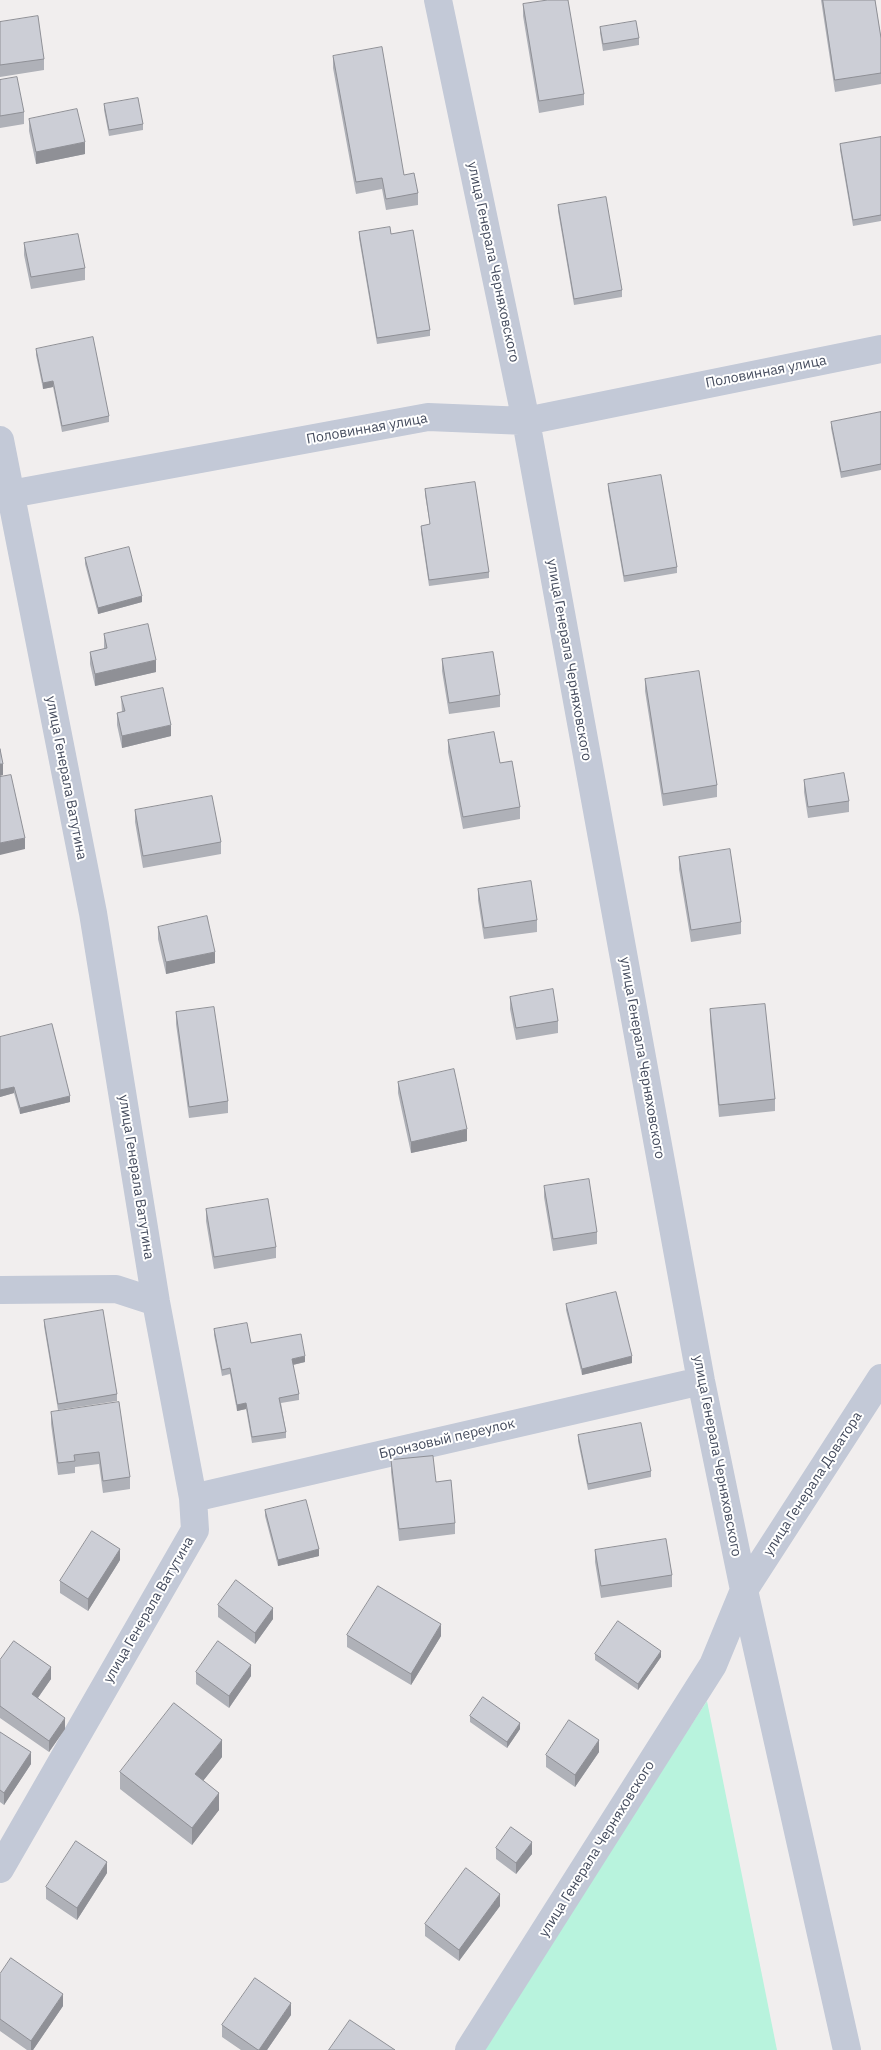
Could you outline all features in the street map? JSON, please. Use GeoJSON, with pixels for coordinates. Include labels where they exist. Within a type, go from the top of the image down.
{"type":"FeatureCollection","features":[{"type":"Feature","properties":{"kind":"street","name":"улица Генерала Черняховского"},"geometry":{"type":"LineString","coordinates":[[438,0],[526,421],[701,1381],[744,1590],[713,1665],[469,2050]]}},
{"type":"Feature","properties":{"kind":"street","name":"Половинная улица"},"geometry":{"type":"LineString","coordinates":[[5,494],[428,417],[526,421],[881,349]]}},
{"type":"Feature","properties":{"kind":"street","name":"улица Генерала Ватутина"},"geometry":{"type":"LineString","coordinates":[[0,440],[5,494],[93,913],[156,1302],[193,1498],[195,1530],[0,1869]]}},
{"type":"Feature","properties":{"kind":"street"},"geometry":{"type":"LineString","coordinates":[[0,1290],[116,1289],[156,1302]]}},
{"type":"Feature","properties":{"kind":"street","name":"улица Генерала Доватора"},"geometry":{"type":"LineString","coordinates":[[744,1590],[881,1378]]}},
{"type":"Feature","properties":{"kind":"street","name":"Бронзовый переулок"},"geometry":{"type":"LineString","coordinates":[[193,1498],[701,1381]]}},
{"type":"Feature","properties":{"kind":"street"},"geometry":{"type":"LineString","coordinates":[[744,1590],[847,2050]]}},
{"type":"Feature","properties":{"kind":"green space"},"geometry":{"type":"Polygon","coordinates":[[[707,1701],[777,2050],[476,2050],[707,1701]]]}},
{"type":"Feature","properties":{"kind":"building"},"geometry":{"type":"Polygon","coordinates":[[[548,0],[568,0],[584,94],[539,101],[523,4],[548,0]]]}},
{"type":"Feature","properties":{"kind":"building"},"geometry":{"type":"Polygon","coordinates":[[[823,0],[875,0],[881,38],[881,73],[835,80],[823,0]]]}},
{"type":"Feature","properties":{"kind":"building"},"geometry":{"type":"Polygon","coordinates":[[[38,16],[44,59],[0,65],[0,22],[38,16]]]}},
{"type":"Feature","properties":{"kind":"building"},"geometry":{"type":"Polygon","coordinates":[[[636,21],[639,38],[603,44],[600,27],[636,21]]]}},
{"type":"Feature","properties":{"kind":"building"},"geometry":{"type":"Polygon","coordinates":[[[382,47],[404,175],[414,173],[418,193],[386,199],[382,178],[356,182],[333,56],[382,47]]]}},
{"type":"Feature","properties":{"kind":"building"},"geometry":{"type":"Polygon","coordinates":[[[17,77],[24,112],[0,116],[0,80],[17,77]]]}},
{"type":"Feature","properties":{"kind":"building"},"geometry":{"type":"Polygon","coordinates":[[[138,98],[143,124],[109,130],[104,104],[138,98]]]}},
{"type":"Feature","properties":{"kind":"building"},"geometry":{"type":"Polygon","coordinates":[[[77,109],[85,142],[36,152],[29,119],[77,109]]]}},
{"type":"Feature","properties":{"kind":"building"},"geometry":{"type":"Polygon","coordinates":[[[881,137],[881,215],[853,220],[840,144],[881,137]]]}},
{"type":"Feature","properties":{"kind":"building"},"geometry":{"type":"Polygon","coordinates":[[[606,197],[622,290],[574,299],[558,205],[606,197]]]}},
{"type":"Feature","properties":{"kind":"building"},"geometry":{"type":"Polygon","coordinates":[[[390,227],[391,234],[413,230],[430,330],[377,338],[359,232],[390,227]]]}},
{"type":"Feature","properties":{"kind":"building"},"geometry":{"type":"Polygon","coordinates":[[[78,234],[85,268],[31,277],[24,243],[78,234]]]}},
{"type":"Feature","properties":{"kind":"building"},"geometry":{"type":"Polygon","coordinates":[[[93,337],[109,416],[62,426],[53,381],[43,383],[36,349],[93,337]]]}},
{"type":"Feature","properties":{"kind":"building"},"geometry":{"type":"Polygon","coordinates":[[[881,412],[881,464],[841,472],[831,422],[881,412]]]}},
{"type":"Feature","properties":{"kind":"building"},"geometry":{"type":"Polygon","coordinates":[[[661,475],[677,567],[624,576],[608,484],[661,475]]]}},
{"type":"Feature","properties":{"kind":"building"},"geometry":{"type":"Polygon","coordinates":[[[475,482],[489,572],[429,580],[421,526],[430,524],[425,489],[475,482]]]}},
{"type":"Feature","properties":{"kind":"building"},"geometry":{"type":"Polygon","coordinates":[[[129,547],[142,596],[98,608],[85,558],[129,547]]]}},
{"type":"Feature","properties":{"kind":"building"},"geometry":{"type":"Polygon","coordinates":[[[148,624],[156,660],[95,674],[90,652],[107,648],[104,634],[148,624]]]}},
{"type":"Feature","properties":{"kind":"building"},"geometry":{"type":"Polygon","coordinates":[[[493,652],[500,695],[449,703],[442,659],[493,652]]]}},
{"type":"Feature","properties":{"kind":"building"},"geometry":{"type":"Polygon","coordinates":[[[699,671],[717,785],[663,794],[645,679],[699,671]]]}},
{"type":"Feature","properties":{"kind":"building"},"geometry":{"type":"Polygon","coordinates":[[[163,688],[171,725],[122,736],[117,713],[125,711],[121,697],[163,688]]]}},
{"type":"Feature","properties":{"kind":"building"},"geometry":{"type":"Polygon","coordinates":[[[494,732],[500,763],[512,761],[520,807],[463,817],[448,740],[494,732]]]}},
{"type":"Feature","properties":{"kind":"building"},"geometry":{"type":"Polygon","coordinates":[[[0,749],[3,764],[0,764],[0,749]]]}},
{"type":"Feature","properties":{"kind":"building"},"geometry":{"type":"Polygon","coordinates":[[[844,773],[849,801],[808,807],[804,780],[844,773]]]}},
{"type":"Feature","properties":{"kind":"building"},"geometry":{"type":"Polygon","coordinates":[[[11,775],[25,838],[0,843],[0,777],[11,775]]]}},
{"type":"Feature","properties":{"kind":"building"},"geometry":{"type":"Polygon","coordinates":[[[212,796],[221,842],[143,856],[135,810],[212,796]]]}},
{"type":"Feature","properties":{"kind":"building"},"geometry":{"type":"Polygon","coordinates":[[[730,849],[741,922],[691,930],[679,857],[730,849]]]}},
{"type":"Feature","properties":{"kind":"building"},"geometry":{"type":"Polygon","coordinates":[[[531,881],[537,920],[484,928],[478,889],[531,881]]]}},
{"type":"Feature","properties":{"kind":"building"},"geometry":{"type":"Polygon","coordinates":[[[207,916],[215,952],[166,962],[158,927],[207,916]]]}},
{"type":"Feature","properties":{"kind":"building"},"geometry":{"type":"Polygon","coordinates":[[[553,989],[558,1021],[516,1028],[510,997],[553,989]]]}},
{"type":"Feature","properties":{"kind":"building"},"geometry":{"type":"Polygon","coordinates":[[[765,1004],[775,1099],[719,1105],[710,1009],[765,1004]]]}},
{"type":"Feature","properties":{"kind":"building"},"geometry":{"type":"Polygon","coordinates":[[[214,1007],[228,1101],[189,1107],[176,1012],[214,1007]]]}},
{"type":"Feature","properties":{"kind":"building"},"geometry":{"type":"Polygon","coordinates":[[[52,1024],[70,1096],[20,1108],[14,1087],[0,1090],[0,1037],[52,1024]]]}},
{"type":"Feature","properties":{"kind":"building"},"geometry":{"type":"Polygon","coordinates":[[[454,1069],[467,1129],[411,1142],[398,1082],[454,1069]]]}},
{"type":"Feature","properties":{"kind":"building"},"geometry":{"type":"Polygon","coordinates":[[[589,1179],[597,1232],[553,1239],[544,1186],[589,1179]]]}},
{"type":"Feature","properties":{"kind":"building"},"geometry":{"type":"Polygon","coordinates":[[[268,1199],[276,1247],[214,1257],[206,1209],[268,1199]]]}},
{"type":"Feature","properties":{"kind":"building"},"geometry":{"type":"Polygon","coordinates":[[[616,1292],[632,1356],[582,1369],[566,1304],[616,1292]]]}},
{"type":"Feature","properties":{"kind":"building"},"geometry":{"type":"Polygon","coordinates":[[[103,1310],[117,1394],[58,1404],[44,1320],[103,1310]]]}},
{"type":"Feature","properties":{"kind":"building"},"geometry":{"type":"Polygon","coordinates":[[[247,1323],[251,1343],[301,1334],[305,1356],[292,1359],[299,1394],[279,1398],[286,1432],[252,1437],[246,1403],[237,1405],[230,1368],[222,1370],[214,1329],[247,1323]]]}},
{"type":"Feature","properties":{"kind":"building"},"geometry":{"type":"Polygon","coordinates":[[[119,1402],[130,1477],[103,1481],[99,1452],[74,1455],[75,1461],[58,1463],[51,1412],[119,1402]]]}},
{"type":"Feature","properties":{"kind":"building"},"geometry":{"type":"Polygon","coordinates":[[[641,1423],[651,1471],[588,1484],[578,1435],[641,1423]]]}},
{"type":"Feature","properties":{"kind":"building"},"geometry":{"type":"Polygon","coordinates":[[[433,1456],[436,1482],[451,1480],[455,1523],[399,1529],[391,1460],[433,1456]]]}},
{"type":"Feature","properties":{"kind":"building"},"geometry":{"type":"Polygon","coordinates":[[[306,1500],[319,1549],[278,1560],[265,1510],[306,1500]]]}},
{"type":"Feature","properties":{"kind":"building"},"geometry":{"type":"Polygon","coordinates":[[[92,1531],[120,1549],[88,1599],[60,1581],[92,1531]]]}},
{"type":"Feature","properties":{"kind":"building"},"geometry":{"type":"Polygon","coordinates":[[[666,1539],[672,1575],[601,1586],[595,1550],[666,1539]]]}},
{"type":"Feature","properties":{"kind":"building"},"geometry":{"type":"Polygon","coordinates":[[[236,1580],[273,1608],[255,1633],[218,1605],[236,1580]]]}},
{"type":"Feature","properties":{"kind":"building"},"geometry":{"type":"Polygon","coordinates":[[[378,1586],[441,1624],[411,1674],[347,1635],[378,1586]]]}},
{"type":"Feature","properties":{"kind":"building"},"geometry":{"type":"Polygon","coordinates":[[[618,1621],[661,1651],[638,1684],[595,1654],[618,1621]]]}},
{"type":"Feature","properties":{"kind":"building"},"geometry":{"type":"Polygon","coordinates":[[[14,1641],[51,1667],[32,1694],[65,1718],[49,1741],[0,1706],[0,1660],[14,1641]]]}},
{"type":"Feature","properties":{"kind":"building"},"geometry":{"type":"Polygon","coordinates":[[[218,1641],[251,1665],[229,1696],[196,1672],[218,1641]]]}},
{"type":"Feature","properties":{"kind":"building"},"geometry":{"type":"Polygon","coordinates":[[[483,1697],[520,1723],[507,1742],[470,1716],[483,1697]]]}},
{"type":"Feature","properties":{"kind":"building"},"geometry":{"type":"Polygon","coordinates":[[[174,1703],[222,1740],[195,1774],[219,1793],[192,1828],[120,1772],[174,1703]]]}},
{"type":"Feature","properties":{"kind":"building"},"geometry":{"type":"Polygon","coordinates":[[[569,1720],[599,1740],[575,1775],[546,1755],[569,1720]]]}},
{"type":"Feature","properties":{"kind":"building"},"geometry":{"type":"Polygon","coordinates":[[[0,1732],[31,1752],[4,1793],[0,1790],[0,1732]]]}},
{"type":"Feature","properties":{"kind":"building"},"geometry":{"type":"Polygon","coordinates":[[[511,1827],[532,1842],[516,1863],[496,1848],[511,1827]]]}},
{"type":"Feature","properties":{"kind":"building"},"geometry":{"type":"Polygon","coordinates":[[[76,1841],[107,1862],[77,1908],[46,1887],[76,1841]]]}},
{"type":"Feature","properties":{"kind":"building"},"geometry":{"type":"Polygon","coordinates":[[[466,1868],[500,1894],[459,1950],[425,1924],[466,1868]]]}},
{"type":"Feature","properties":{"kind":"building"},"geometry":{"type":"Polygon","coordinates":[[[11,1958],[63,1994],[31,2041],[0,2019],[0,1974],[11,1958]]]}},
{"type":"Feature","properties":{"kind":"building"},"geometry":{"type":"Polygon","coordinates":[[[255,1978],[291,2003],[259,2050],[222,2025],[255,1978]]]}},
{"type":"Feature","properties":{"kind":"building"},"geometry":{"type":"Polygon","coordinates":[[[350,2020],[395,2050],[329,2050],[350,2020]]]}}]}
